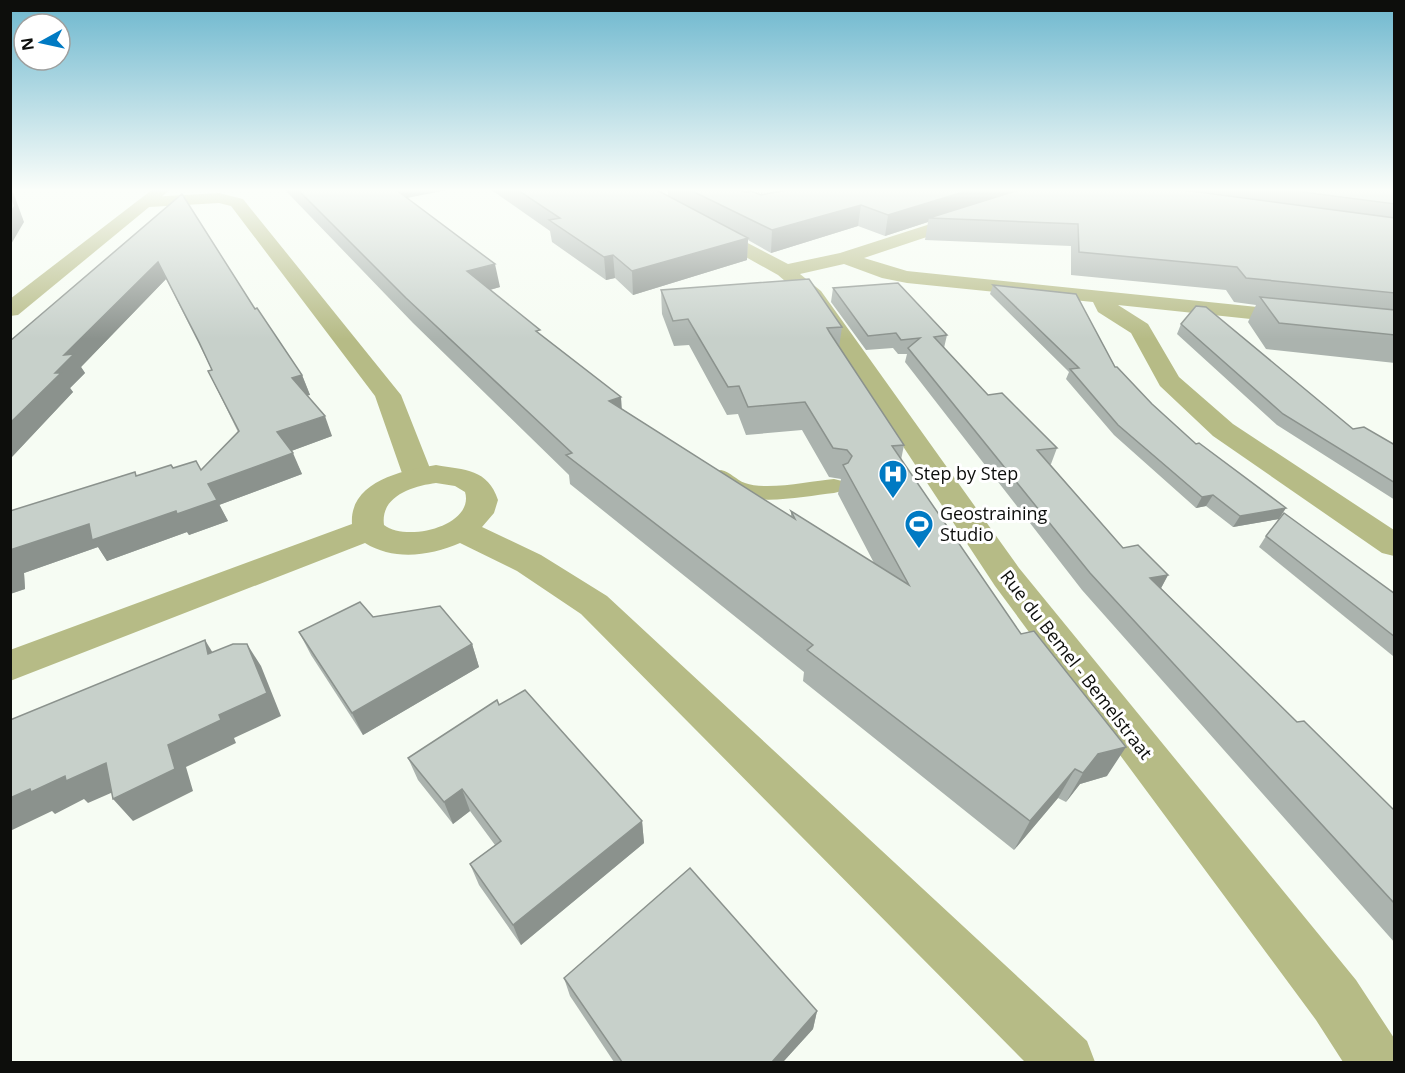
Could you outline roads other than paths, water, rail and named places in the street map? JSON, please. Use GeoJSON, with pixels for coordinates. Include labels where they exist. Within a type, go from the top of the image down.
{"type":"FeatureCollection","features":[{"type":"Feature","properties":{"kind":"street"},"geometry":{"type":"LineString","coordinates":[[10,310],[100,239]]}},
{"type":"Feature","properties":{"kind":"street"},"geometry":{"type":"LineString","coordinates":[[266,239],[388,395],[418,476]]}},
{"type":"Feature","properties":{"kind":"street","name":"Rue du Bemel - Bemelstraat"},"geometry":{"type":"LineString","coordinates":[[726,239],[785,271],[814,295],[1007,577],[1336,1000],[1373,1058]]}},
{"type":"Feature","properties":{"kind":"street"},"geometry":{"type":"LineString","coordinates":[[785,271],[845,258],[903,239]]}},
{"type":"Feature","properties":{"kind":"street"},"geometry":{"type":"LineString","coordinates":[[845,258],[889,274],[907,277],[1313,319]]}},
{"type":"Feature","properties":{"kind":"street"},"geometry":{"type":"LineString","coordinates":[[1102,297],[1106,307],[1140,328],[1169,381],[1223,430],[1395,545]]}},
{"type":"Feature","properties":{"kind":"street"},"geometry":{"type":"LineString","coordinates":[[1140,328],[1182,315],[1179,305]]}},
{"type":"Feature","properties":{"kind":"street"},"geometry":{"type":"LineString","coordinates":[[453,475],[467,479],[478,487],[483,496],[481,508],[474,519],[461,530],[445,538],[408,544],[392,543],[379,537],[370,529],[367,519],[369,508],[387,489],[418,476],[453,475]]}},
{"type":"Feature","properties":{"kind":"street"},"geometry":{"type":"LineString","coordinates":[[10,666],[370,529]]}},
{"type":"Feature","properties":{"kind":"street"},"geometry":{"type":"LineString","coordinates":[[461,530],[530,563],[594,605],[1066,1062]]}},
{"type":"Feature","properties":{"kind":"lane"},"geometry":{"type":"LineString","coordinates":[[699,463],[738,489],[762,493],[837,491],[767,504]]}},
{"type":"Feature","properties":{"kind":"place","name":"Step by Step"},"geometry":{"type":"Point","coordinates":[893,500]}},
{"type":"Feature","properties":{"kind":"place","name":"Geostraining Studio"},"geometry":{"type":"Point","coordinates":[919,550]}}]}
